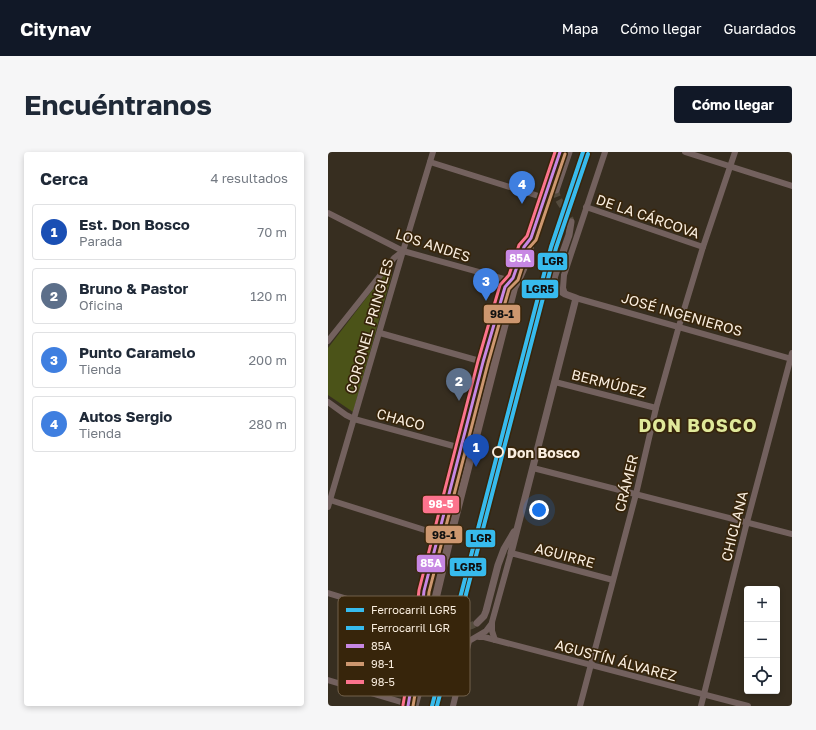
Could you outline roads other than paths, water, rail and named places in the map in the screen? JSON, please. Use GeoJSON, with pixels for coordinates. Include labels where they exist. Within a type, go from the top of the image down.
{"type":"FeatureCollection","features":[{"type":"Feature","properties":{"kind":"main road"},"geometry":{"type":"LineString","coordinates":[[437,596],[514,288],[524,267],[531,238],[560,152]]}},
{"type":"Feature","properties":{"kind":"main road"},"geometry":{"type":"LineString","coordinates":[[424,596],[483,362],[503,292],[506,285],[511,281],[515,274],[524,247],[531,238]]}},
{"type":"Feature","properties":{"kind":"main road"},"geometry":{"type":"LineString","coordinates":[[501,338],[497,336],[506,301],[506,297],[503,292]]}},
{"type":"Feature","properties":{"kind":"street","name":"CORONEL PRINGLES"},"geometry":{"type":"LineString","coordinates":[[329,503],[433,152]]}},
{"type":"Feature","properties":{"kind":"street"},"geometry":{"type":"LineString","coordinates":[[556,190],[569,152]]}},
{"type":"Feature","properties":{"kind":"street"},"geometry":{"type":"LineString","coordinates":[[565,294],[563,288],[564,276],[604,152]]}},
{"type":"Feature","properties":{"kind":"street"},"geometry":{"type":"LineString","coordinates":[[685,152],[792,186]]}},
{"type":"Feature","properties":{"kind":"street","name":"CRÁMER"},"geometry":{"type":"LineString","coordinates":[[580,706],[636,494],[656,408],[703,247],[735,152]]}},
{"type":"Feature","properties":{"kind":"street"},"geometry":{"type":"LineString","coordinates":[[430,162],[545,198]]}},
{"type":"Feature","properties":{"kind":"street","name":"DE LA CÁRCOVA"},"geometry":{"type":"LineString","coordinates":[[586,207],[703,247]]}},
{"type":"Feature","properties":{"kind":"street","name":"LOS ANDES"},"geometry":{"type":"LineString","coordinates":[[328,213],[403,251],[511,281]]}},
{"type":"Feature","properties":{"kind":"street"},"geometry":{"type":"LineString","coordinates":[[565,294],[557,289],[554,278],[569,235],[571,222]]}},
{"type":"Feature","properties":{"kind":"street"},"geometry":{"type":"LineString","coordinates":[[328,341],[394,258],[403,251]]}},
{"type":"Feature","properties":{"kind":"street","name":"JOSÉ INGENIEROS"},"geometry":{"type":"LineString","coordinates":[[565,294],[791,357]]}},
{"type":"Feature","properties":{"kind":"street"},"geometry":{"type":"LineString","coordinates":[[495,640],[492,631],[492,622],[512,553],[532,468],[576,298]]}},
{"type":"Feature","properties":{"kind":"street"},"geometry":{"type":"LineString","coordinates":[[380,333],[494,365]]}},
{"type":"Feature","properties":{"kind":"street","name":"CHICLANA"},"geometry":{"type":"LineString","coordinates":[[701,706],[747,522],[791,357]]}},
{"type":"Feature","properties":{"kind":"street","name":"BERMÚDEZ"},"geometry":{"type":"LineString","coordinates":[[555,382],[656,408]]}},
{"type":"Feature","properties":{"kind":"street","name":"CHACO"},"geometry":{"type":"LineString","coordinates":[[328,402],[354,419],[472,451]]}},
{"type":"Feature","properties":{"kind":"street"},"geometry":{"type":"LineString","coordinates":[[532,468],[792,534]]}},
{"type":"Feature","properties":{"kind":"street"},"geometry":{"type":"LineString","coordinates":[[329,503],[450,538]]}},
{"type":"Feature","properties":{"kind":"street"},"geometry":{"type":"LineString","coordinates":[[477,623],[484,616],[498,565],[504,549],[518,524]]}},
{"type":"Feature","properties":{"kind":"street","name":"AGUIRRE"},"geometry":{"type":"LineString","coordinates":[[512,553],[614,580]]}},
{"type":"Feature","properties":{"kind":"street"},"geometry":{"type":"LineString","coordinates":[[328,592],[341,596]]}},
{"type":"Feature","properties":{"kind":"street"},"geometry":{"type":"LineString","coordinates":[[470,640],[486,631],[492,622]]}},
{"type":"Feature","properties":{"kind":"street","name":"AGUSTÍN ÁLVAREZ"},"geometry":{"type":"LineString","coordinates":[[479,636],[748,706]]}},
{"type":"Feature","properties":{"kind":"street"},"geometry":{"type":"LineString","coordinates":[[328,680],[338,683]]}},
{"type":"Feature","properties":{"kind":"street"},"geometry":{"type":"LineString","coordinates":[[383,696],[410,704]]}},
{"type":"Feature","properties":{"kind":"street"},"geometry":{"type":"LineString","coordinates":[[453,706],[455,696]]}},
{"type":"Feature","properties":{"kind":"tunnel"},"geometry":{"type":"LineString","coordinates":[[556,190],[558,198],[571,222]]}},
{"type":"Feature","properties":{"kind":"tunnel"},"geometry":{"type":"LineString","coordinates":[[470,626],[477,623]]}},
{"type":"Feature","properties":{"kind":"rail line","name":"LGR5"},"geometry":{"type":"LineString","coordinates":[[461,596],[551,247],[583,152]]}},
{"type":"Feature","properties":{"kind":"rail line","name":"LGR"},"geometry":{"type":"LineString","coordinates":[[466,596],[556,248],[588,154]]}},
{"type":"Feature","properties":{"kind":"rail line","name":"LGR5"},"geometry":{"type":"LineString","coordinates":[[432,706],[435,696]]}},
{"type":"Feature","properties":{"kind":"rail line","name":"LGR"},"geometry":{"type":"LineString","coordinates":[[437,706],[440,696]]}},
{"type":"Feature","properties":{"kind":"place","name":"Autos Sergio"},"geometry":{"type":"Point","coordinates":[522,204]}},
{"type":"Feature","properties":{"kind":"place","name":"Punto Caramelo"},"geometry":{"type":"Point","coordinates":[486,301]}},
{"type":"Feature","properties":{"kind":"place","name":"Bruno & Pastor"},"geometry":{"type":"Point","coordinates":[459,401]}},
{"type":"Feature","properties":{"kind":"place","name":"Don Bosco"},"geometry":{"type":"Point","coordinates":[498,452]}},
{"type":"Feature","properties":{"kind":"place","name":"Est. Don Bosco"},"geometry":{"type":"Point","coordinates":[476,467]}},
{"type":"Feature","properties":{"kind":"district","name":"DON BOSCO"},"geometry":{"type":"Point","coordinates":[698,425]}}]}
